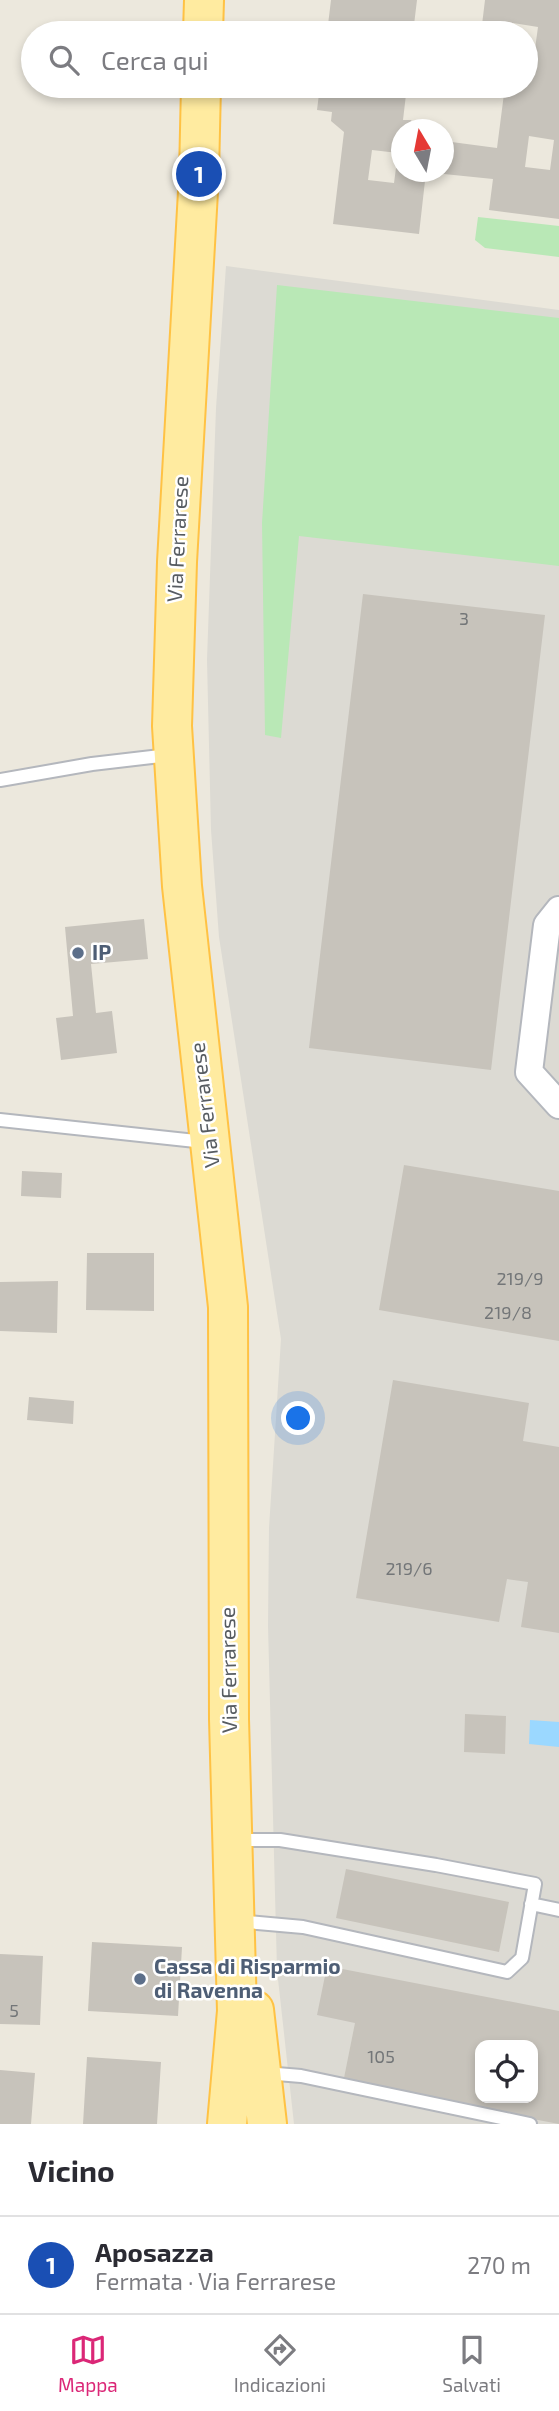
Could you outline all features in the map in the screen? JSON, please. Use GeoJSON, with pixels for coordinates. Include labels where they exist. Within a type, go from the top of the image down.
{"type":"FeatureCollection","features":[{"type":"Feature","properties":{"kind":"main road"},"geometry":{"type":"LineString","coordinates":[[203,21],[204,0]]}},
{"type":"Feature","properties":{"kind":"main road","name":"Via Ferrarese"},"geometry":{"type":"LineString","coordinates":[[201,98],[199,174],[177,562],[173,754],[182,886],[228,1307],[229,1719],[237,2011],[227,2124]]}},
{"type":"Feature","properties":{"kind":"main road"},"geometry":{"type":"LineString","coordinates":[[234,1853],[247,1922],[267,2124]]}},
{"type":"Feature","properties":{"kind":"street"},"geometry":{"type":"LineString","coordinates":[[559,910],[547,925],[529,1072],[559,1105]]}},
{"type":"Feature","properties":{"kind":"lane"},"geometry":{"type":"LineString","coordinates":[[0,780],[92,764],[173,754]]}},
{"type":"Feature","properties":{"kind":"lane"},"geometry":{"type":"LineString","coordinates":[[0,1120],[210,1143]]}},
{"type":"Feature","properties":{"kind":"lane"},"geometry":{"type":"LineString","coordinates":[[234,1853],[279,1840],[535,1884],[522,1958],[507,1972],[303,1927],[247,1922]]}},
{"type":"Feature","properties":{"kind":"lane"},"geometry":{"type":"LineString","coordinates":[[531,1904],[559,1910]]}},
{"type":"Feature","properties":{"kind":"lane"},"geometry":{"type":"LineString","coordinates":[[261,2073],[301,2076],[530,2124]]}},
{"type":"Feature","properties":{"kind":"shaded area"},"geometry":{"type":"Polygon","coordinates":[[[226,266],[559,310],[559,2124],[294,2124],[277,1970],[268,1626],[269,1528],[281,1339],[219,937],[211,830],[207,660],[216,408],[226,266]]]}},
{"type":"Feature","properties":{"kind":"green space"},"geometry":{"type":"Polygon","coordinates":[[[478,217],[559,226],[559,257],[485,248],[475,240],[478,217]]]}},
{"type":"Feature","properties":{"kind":"green space"},"geometry":{"type":"Polygon","coordinates":[[[277,285],[559,318],[559,566],[299,536],[281,738],[265,735],[262,523],[277,285]]]}},
{"type":"Feature","properties":{"kind":"water"},"geometry":{"type":"Polygon","coordinates":[[[530,1720],[559,1722],[559,1747],[529,1744],[530,1720]]]}},
{"type":"Feature","properties":{"kind":"building"},"geometry":{"type":"Polygon","coordinates":[[[331,0],[417,0],[414,21],[328,21],[331,0]]]}},
{"type":"Feature","properties":{"kind":"building"},"geometry":{"type":"Polygon","coordinates":[[[485,0],[559,0],[559,219],[489,210],[493,179],[454,175],[454,142],[497,148],[503,98],[538,98],[538,21],[482,21],[485,0]],[[529,136],[525,167],[550,170],[554,140],[529,136]]]}},
{"type":"Feature","properties":{"kind":"building"},"geometry":{"type":"Polygon","coordinates":[[[318,98],[406,98],[403,119],[391,119],[391,152],[372,150],[368,180],[425,182],[419,234],[333,224],[344,132],[331,121],[332,112],[317,110],[318,98]]]}},
{"type":"Feature","properties":{"kind":"building"},"geometry":{"type":"Polygon","coordinates":[[[363,594],[545,615],[491,1070],[309,1048],[363,594]]]}},
{"type":"Feature","properties":{"kind":"building"},"geometry":{"type":"Polygon","coordinates":[[[144,919],[148,959],[91,964],[96,1013],[112,1011],[117,1053],[61,1060],[56,1018],[73,1016],[65,927],[144,919]]]}},
{"type":"Feature","properties":{"kind":"building"},"geometry":{"type":"Polygon","coordinates":[[[404,1165],[559,1191],[559,1341],[379,1310],[404,1165]]]}},
{"type":"Feature","properties":{"kind":"building"},"geometry":{"type":"Polygon","coordinates":[[[22,1171],[62,1173],[61,1198],[21,1196],[22,1171]]]}},
{"type":"Feature","properties":{"kind":"building"},"geometry":{"type":"Polygon","coordinates":[[[87,1253],[154,1253],[154,1311],[86,1310],[87,1253]]]}},
{"type":"Feature","properties":{"kind":"building"},"geometry":{"type":"Polygon","coordinates":[[[58,1281],[57,1333],[0,1331],[0,1282],[58,1281]]]}},
{"type":"Feature","properties":{"kind":"building"},"geometry":{"type":"Polygon","coordinates":[[[393,1380],[529,1403],[523,1441],[559,1447],[559,1633],[521,1627],[528,1582],[507,1579],[499,1622],[356,1598],[393,1380]]]}},
{"type":"Feature","properties":{"kind":"building"},"geometry":{"type":"Polygon","coordinates":[[[29,1397],[74,1401],[73,1424],[27,1420],[29,1397]]]}},
{"type":"Feature","properties":{"kind":"building"},"geometry":{"type":"Polygon","coordinates":[[[465,1714],[506,1716],[505,1754],[464,1752],[465,1714]]]}},
{"type":"Feature","properties":{"kind":"building"},"geometry":{"type":"Polygon","coordinates":[[[346,1869],[509,1902],[499,1952],[336,1918],[346,1869]]]}},
{"type":"Feature","properties":{"kind":"building"},"geometry":{"type":"Polygon","coordinates":[[[92,1942],[182,1947],[178,2016],[88,2011],[92,1942]]]}},
{"type":"Feature","properties":{"kind":"building"},"geometry":{"type":"Polygon","coordinates":[[[0,1954],[43,1956],[40,2025],[0,2024],[0,1954]]]}},
{"type":"Feature","properties":{"kind":"building"},"geometry":{"type":"Polygon","coordinates":[[[327,1966],[559,2011],[559,2124],[343,2083],[355,2023],[317,2015],[327,1966]]]}},
{"type":"Feature","properties":{"kind":"building"},"geometry":{"type":"Polygon","coordinates":[[[87,2057],[161,2062],[157,2124],[83,2124],[87,2057]]]}},
{"type":"Feature","properties":{"kind":"building"},"geometry":{"type":"Polygon","coordinates":[[[0,2070],[35,2073],[31,2124],[0,2124],[0,2070]]]}},
{"type":"Feature","properties":{"kind":"place","name":"Aposazza"},"geometry":{"type":"Point","coordinates":[199,174]}},
{"type":"Feature","properties":{"kind":"place","name":"IP"},"geometry":{"type":"Point","coordinates":[78,953]}},
{"type":"Feature","properties":{"kind":"place","name":"Cassa di Risparmio di Ravenna"},"geometry":{"type":"Point","coordinates":[140,1979]}}]}
